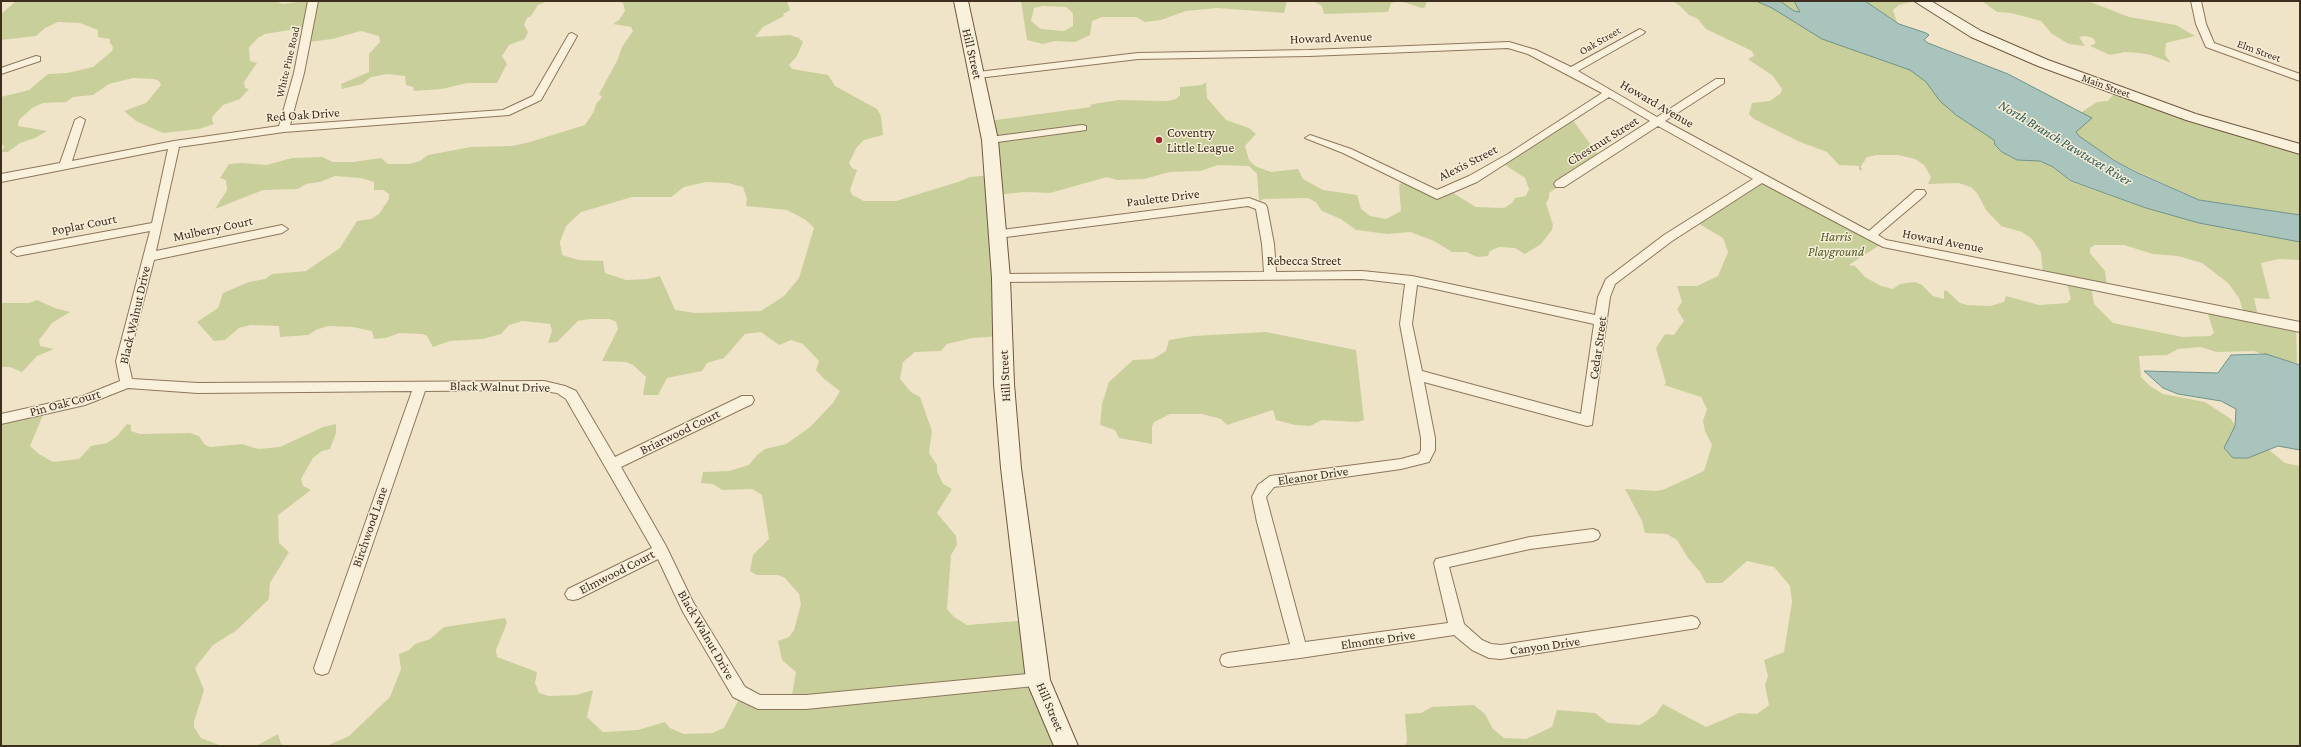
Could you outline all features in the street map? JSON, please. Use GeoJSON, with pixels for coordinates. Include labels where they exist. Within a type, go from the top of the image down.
{"type":"FeatureCollection","features":[{"type":"Feature","properties":{"kind":"street","name":"White Pine Road"},"geometry":{"type":"LineString","coordinates":[[284,129],[300,73],[313,1]]}},
{"type":"Feature","properties":{"kind":"street","name":"Hill Street"},"geometry":{"type":"LineString","coordinates":[[961,1],[978,75],[990,140],[1001,278],[1004,384],[1011,468],[1038,680],[1066,746]]}},
{"type":"Feature","properties":{"kind":"street","name":"Main Street"},"geometry":{"type":"LineString","coordinates":[[1921,1],[1976,34],[2043,63],[2191,117],[2300,149]]}},
{"type":"Feature","properties":{"kind":"street","name":"Elm Street"},"geometry":{"type":"LineString","coordinates":[[2196,1],[2201,24],[2210,45],[2300,78]]}},
{"type":"Feature","properties":{"kind":"street","name":"Oak Street"},"geometry":{"type":"LineString","coordinates":[[1572,71],[1640,32]]}},
{"type":"Feature","properties":{"kind":"street","name":"Red Oak Drive"},"geometry":{"type":"LineString","coordinates":[[1,178],[174,144],[284,129],[505,113],[521,107],[537,98],[572,36]]}},
{"type":"Feature","properties":{"kind":"street","name":"Howard Avenue"},"geometry":{"type":"LineString","coordinates":[[978,75],[1138,56],[1309,53],[1509,45],[1532,52],[1572,71],[1761,179],[1883,243],[2300,327]]}},
{"type":"Feature","properties":{"kind":"street"},"geometry":{"type":"LineString","coordinates":[[1,71],[36,59]]}},
{"type":"Feature","properties":{"kind":"street","name":"Chestnut Street"},"geometry":{"type":"LineString","coordinates":[[1560,184],[1720,81]]}},
{"type":"Feature","properties":{"kind":"street","name":"Alexis Street"},"geometry":{"type":"LineString","coordinates":[[1310,138],[1354,154],[1437,195],[1473,179],[1506,160],[1609,93]]}},
{"type":"Feature","properties":{"kind":"street"},"geometry":{"type":"LineString","coordinates":[[65,165],[80,120]]}},
{"type":"Feature","properties":{"kind":"street"},"geometry":{"type":"LineString","coordinates":[[990,140],[1082,128]]}},
{"type":"Feature","properties":{"kind":"street","name":"Black Walnut Drive"},"geometry":{"type":"LineString","coordinates":[[174,144],[149,257],[122,361],[126,383],[149,386],[198,388],[544,386],[560,389],[570,395],[578,404],[661,550],[688,607],[740,692],[758,702],[806,702],[1038,680]]}},
{"type":"Feature","properties":{"kind":"street","name":"Cedar Street"},"geometry":{"type":"LineString","coordinates":[[1417,375],[1587,421],[1602,321],[1604,297],[1610,282],[1668,238],[1761,179]]}},
{"type":"Feature","properties":{"kind":"street"},"geometry":{"type":"LineString","coordinates":[[1870,236],[1920,193]]}},
{"type":"Feature","properties":{"kind":"street","name":"Paulette Drive"},"geometry":{"type":"LineString","coordinates":[[998,234],[1249,202],[1261,207],[1268,244],[1270,276]]}},
{"type":"Feature","properties":{"kind":"street","name":"Poplar Court"},"geometry":{"type":"LineString","coordinates":[[18,252],[156,226]]}},
{"type":"Feature","properties":{"kind":"street","name":"Mulberry Court"},"geometry":{"type":"LineString","coordinates":[[149,257],[282,229]]}},
{"type":"Feature","properties":{"kind":"street","name":"Rebecca Street"},"geometry":{"type":"LineString","coordinates":[[1001,278],[1362,275],[1412,280],[1602,321]]}},
{"type":"Feature","properties":{"kind":"street","name":"Eleanor Drive"},"geometry":{"type":"LineString","coordinates":[[1300,650],[1264,522],[1259,497],[1263,489],[1270,482],[1401,464],[1424,458],[1428,450],[1428,438],[1406,324],[1412,280]]}},
{"type":"Feature","properties":{"kind":"street","name":"Pin Oak Court"},"geometry":{"type":"LineString","coordinates":[[1,419],[85,400],[126,383]]}},
{"type":"Feature","properties":{"kind":"street","name":"Birchwood Lane"},"geometry":{"type":"LineString","coordinates":[[322,668],[420,386]]}},
{"type":"Feature","properties":{"kind":"street","name":"Briarwood Court"},"geometry":{"type":"LineString","coordinates":[[613,464],[747,400]]}},
{"type":"Feature","properties":{"kind":"street"},"geometry":{"type":"LineString","coordinates":[[1457,628],[1441,563],[1530,543],[1593,535]]}},
{"type":"Feature","properties":{"kind":"street","name":"Elmwood Court"},"geometry":{"type":"LineString","coordinates":[[573,594],[661,550]]}},
{"type":"Feature","properties":{"kind":"street","name":"Canyon Drive"},"geometry":{"type":"LineString","coordinates":[[1457,628],[1476,646],[1489,651],[1501,652],[1692,623]]}},
{"type":"Feature","properties":{"kind":"street","name":"Elmonte Drive"},"geometry":{"type":"LineString","coordinates":[[1300,650],[1457,628]]}},
{"type":"Feature","properties":{"kind":"street"},"geometry":{"type":"LineString","coordinates":[[1228,660],[1300,650]]}},
{"type":"Feature","properties":{"kind":"green space"},"geometry":{"type":"Polygon","coordinates":[[[16,1],[276,1],[282,4],[306,1],[548,1],[538,5],[531,16],[527,18],[524,25],[528,32],[525,39],[509,45],[502,56],[507,64],[497,83],[467,83],[442,89],[414,91],[413,87],[406,85],[405,76],[387,74],[371,77],[362,84],[342,89],[341,84],[369,72],[369,54],[380,42],[379,36],[361,31],[332,39],[309,42],[308,27],[265,34],[258,38],[249,47],[250,61],[257,63],[244,82],[245,88],[249,89],[240,99],[223,105],[213,116],[212,120],[214,124],[199,129],[163,133],[136,121],[124,111],[146,103],[161,85],[159,81],[154,79],[133,78],[109,84],[93,95],[73,97],[66,102],[43,103],[32,108],[19,120],[18,126],[47,131],[35,138],[20,143],[8,152],[2,152],[4,146],[1,144],[1,97],[29,90],[48,74],[67,73],[93,67],[112,51],[113,47],[110,43],[110,39],[98,37],[98,30],[80,23],[58,22],[45,28],[36,36],[1,40],[1,14],[16,1]]]}},
{"type":"Feature","properties":{"kind":"green space"},"geometry":{"type":"Polygon","coordinates":[[[617,1],[787,1],[790,10],[783,14],[784,16],[763,27],[755,37],[790,35],[799,38],[803,42],[797,56],[789,65],[792,69],[828,75],[835,86],[877,109],[881,116],[883,135],[864,140],[857,147],[849,163],[852,168],[857,170],[850,190],[852,195],[864,201],[896,201],[970,177],[993,175],[989,121],[1091,107],[1090,105],[1093,104],[1119,100],[1168,101],[1176,99],[1180,95],[1180,87],[1202,85],[1206,82],[1207,98],[1226,120],[1249,128],[1256,134],[1245,146],[1249,160],[1255,166],[1271,172],[1298,169],[1303,179],[1323,190],[1357,195],[1361,209],[1370,216],[1386,219],[1401,211],[1399,185],[1405,180],[1437,200],[1453,193],[1476,207],[1504,208],[1512,203],[1515,198],[1526,196],[1529,189],[1525,178],[1502,163],[1572,119],[1597,153],[1602,157],[1549,193],[1549,198],[1546,203],[1553,225],[1552,230],[1541,244],[1525,254],[1515,248],[1499,247],[1490,251],[1488,256],[1477,257],[1466,252],[1452,252],[1434,241],[1410,232],[1388,234],[1356,230],[1341,219],[1322,211],[1316,202],[1308,198],[1264,199],[1259,201],[1257,174],[1249,166],[1218,165],[1200,171],[1170,172],[1144,179],[1117,180],[1107,177],[1050,193],[1025,192],[996,195],[1002,336],[972,338],[947,344],[941,351],[915,352],[903,362],[900,379],[911,392],[920,397],[932,431],[929,453],[937,465],[937,471],[943,484],[952,489],[937,513],[956,536],[957,545],[951,555],[947,609],[954,617],[967,625],[1030,620],[1068,746],[317,746],[329,745],[349,736],[390,697],[401,669],[399,654],[409,650],[415,644],[430,639],[444,627],[505,618],[507,623],[496,650],[497,657],[537,672],[535,683],[539,693],[549,696],[576,695],[593,690],[587,717],[603,732],[638,730],[665,722],[670,728],[684,734],[712,733],[724,728],[742,693],[791,700],[796,672],[782,660],[778,641],[789,637],[794,630],[801,604],[799,594],[785,578],[778,575],[757,575],[750,571],[753,555],[769,539],[762,495],[752,489],[722,490],[713,484],[701,483],[703,472],[729,471],[749,465],[757,455],[765,449],[786,444],[809,428],[833,403],[840,391],[824,379],[816,370],[819,361],[803,344],[791,340],[779,345],[761,332],[745,334],[724,358],[707,363],[702,371],[667,378],[658,395],[643,395],[646,377],[633,365],[626,362],[602,361],[618,329],[616,322],[610,319],[589,319],[578,321],[557,342],[548,343],[552,331],[550,324],[522,321],[509,325],[501,334],[483,339],[450,341],[433,347],[427,336],[423,334],[399,333],[386,338],[374,339],[372,331],[353,327],[328,326],[316,330],[308,335],[280,337],[279,326],[251,325],[239,328],[225,340],[214,341],[197,322],[218,308],[223,293],[249,282],[265,279],[272,274],[306,271],[340,248],[357,221],[371,219],[379,214],[389,199],[389,194],[383,190],[374,190],[374,182],[361,178],[335,176],[320,182],[306,184],[298,189],[263,190],[215,209],[227,190],[226,180],[220,178],[229,164],[242,163],[266,165],[292,158],[322,157],[333,162],[353,162],[381,158],[388,164],[409,164],[420,161],[428,155],[471,147],[512,146],[585,125],[593,113],[597,102],[602,97],[599,94],[617,61],[622,47],[633,31],[631,27],[613,24],[619,20],[625,11],[623,3],[617,1]],[[706,182],[684,187],[671,197],[632,197],[581,212],[566,226],[560,242],[562,255],[579,260],[603,261],[605,273],[626,280],[648,279],[660,276],[675,310],[695,313],[761,311],[784,296],[799,278],[814,228],[806,220],[787,210],[746,206],[747,199],[743,187],[728,183],[706,182]]]}},
{"type":"Feature","properties":{"kind":"green space"},"geometry":{"type":"Polygon","coordinates":[[[1021,1],[1287,1],[1284,13],[1217,8],[1186,11],[1161,20],[1145,22],[1136,17],[1102,17],[1092,21],[1090,35],[1075,42],[1055,41],[1043,44],[1027,40],[1021,1]],[[1043,6],[1034,8],[1031,21],[1041,29],[1064,31],[1073,26],[1073,13],[1066,7],[1043,6]]]}},
{"type":"Feature","properties":{"kind":"green space"},"geometry":{"type":"Polygon","coordinates":[[[1313,1],[1400,1],[1391,3],[1388,12],[1324,14],[1322,6],[1313,1]]]}},
{"type":"Feature","properties":{"kind":"green space"},"geometry":{"type":"Polygon","coordinates":[[[1400,1],[1427,1],[1425,7],[1422,8],[1400,1]]]}},
{"type":"Feature","properties":{"kind":"green space","name":"Harris Playground"},"geometry":{"type":"Polygon","coordinates":[[[1672,1],[1794,1],[1799,10],[1913,71],[1993,134],[1995,146],[2002,152],[2017,160],[2040,161],[2053,167],[2071,182],[2146,208],[2300,242],[2300,260],[2279,259],[2261,263],[2270,299],[2254,298],[2258,316],[2296,326],[2297,363],[2272,358],[2254,351],[2216,352],[2201,347],[2178,349],[2167,355],[2139,356],[2141,377],[2150,386],[2163,394],[2205,402],[2231,419],[2244,441],[2268,449],[2285,463],[2300,466],[2300,746],[1404,746],[1407,742],[1405,714],[1421,713],[1432,707],[1474,705],[1485,714],[1493,729],[1504,738],[1526,739],[1552,727],[1557,710],[1595,713],[1608,723],[1640,725],[1655,715],[1663,704],[1706,727],[1739,713],[1757,714],[1769,705],[1765,685],[1768,676],[1764,660],[1784,652],[1792,602],[1790,586],[1774,567],[1747,561],[1722,583],[1706,583],[1677,540],[1667,534],[1645,533],[1642,521],[1625,489],[1657,491],[1665,489],[1704,471],[1712,445],[1705,431],[1703,421],[1707,409],[1701,397],[1664,385],[1666,383],[1656,348],[1665,334],[1674,335],[1684,321],[1677,309],[1682,302],[1677,286],[1697,286],[1718,276],[1728,252],[1723,238],[1696,222],[1761,179],[1883,243],[1849,265],[1855,266],[1865,277],[1881,286],[1893,289],[1900,284],[1915,282],[1922,285],[1933,296],[1944,299],[1944,291],[1946,290],[1960,303],[1967,305],[1990,306],[2004,302],[2006,296],[2039,305],[2067,303],[2071,299],[2066,280],[2043,273],[2041,253],[2032,239],[2022,232],[2001,226],[1986,210],[1977,193],[1971,187],[1958,183],[1928,184],[1931,177],[1924,165],[1915,159],[1898,155],[1877,155],[1867,157],[1861,166],[1862,170],[1859,170],[1859,166],[1839,165],[1827,152],[1800,142],[1754,119],[1749,114],[1752,103],[1770,101],[1781,93],[1782,89],[1773,76],[1748,59],[1754,56],[1752,51],[1706,29],[1698,19],[1689,15],[1680,6],[1672,1]],[[2095,245],[2090,248],[2090,253],[2105,271],[2107,287],[2091,285],[2094,304],[2113,323],[2183,337],[2210,336],[2214,333],[2206,308],[2244,314],[2239,298],[2228,283],[2202,263],[2178,256],[2153,254],[2124,245],[2095,245]]]}},
{"type":"Feature","properties":{"kind":"green space"},"geometry":{"type":"Polygon","coordinates":[[[1865,1],[1915,1],[1899,5],[1893,10],[1897,22],[1865,1]]]}},
{"type":"Feature","properties":{"kind":"green space"},"geometry":{"type":"Polygon","coordinates":[[[2088,1],[2129,17],[2176,25],[2195,36],[2166,43],[2165,55],[2171,63],[2151,55],[2139,53],[2125,52],[2110,55],[2090,46],[2096,43],[2093,38],[2085,36],[2079,37],[2085,46],[2069,44],[2052,34],[2041,21],[2011,13],[1997,12],[1983,2],[2088,1]]]}},
{"type":"Feature","properties":{"kind":"green space"},"geometry":{"type":"Polygon","coordinates":[[[2117,90],[2300,149],[2300,215],[2199,200],[2115,161],[2079,136],[2074,130],[2080,113],[2097,102],[2108,101],[2117,90]]]}},
{"type":"Feature","properties":{"kind":"green space"},"geometry":{"type":"Polygon","coordinates":[[[37,300],[55,308],[70,312],[52,323],[39,340],[40,346],[54,349],[37,356],[22,372],[10,367],[1,367],[1,303],[29,303],[37,300]]]}},
{"type":"Feature","properties":{"kind":"green space"},"geometry":{"type":"Polygon","coordinates":[[[1266,332],[1356,350],[1364,420],[1357,422],[1322,420],[1310,426],[1295,425],[1276,420],[1273,410],[1227,425],[1221,419],[1202,414],[1170,414],[1154,422],[1152,427],[1152,444],[1119,438],[1115,430],[1100,425],[1102,404],[1109,382],[1133,360],[1153,359],[1166,351],[1169,340],[1194,336],[1266,332]]]}},
{"type":"Feature","properties":{"kind":"green space"},"geometry":{"type":"Polygon","coordinates":[[[42,413],[43,415],[30,446],[39,454],[53,462],[79,459],[91,446],[107,443],[117,436],[127,424],[131,425],[131,431],[140,434],[190,433],[199,436],[205,445],[211,447],[242,444],[258,449],[280,447],[323,427],[336,424],[336,433],[330,449],[322,451],[313,458],[301,479],[303,486],[311,490],[278,515],[279,543],[289,552],[270,583],[269,599],[237,630],[213,645],[195,668],[204,690],[194,722],[194,727],[201,738],[222,746],[1,746],[1,422],[42,413]]]}},
{"type":"Feature","properties":{"kind":"green space"},"geometry":{"type":"Polygon","coordinates":[[[278,734],[281,744],[286,746],[256,746],[278,734]]]}},
{"type":"Feature","properties":{"kind":"water","name":"North Branch Pawtuxet River"},"geometry":{"type":"Polygon","coordinates":[[[1756,1],[1780,1],[1794,11],[1800,12],[1794,1],[1865,1],[1899,24],[1929,35],[1924,40],[1928,43],[2008,74],[2092,118],[2076,132],[2079,136],[2115,161],[2136,172],[2199,200],[2300,215],[2300,242],[2199,223],[2146,208],[2071,181],[2053,167],[2040,161],[2017,160],[2002,152],[1995,145],[1994,140],[1956,115],[1940,101],[1926,82],[1910,70],[1822,39],[1772,8],[1756,1]]]}},
{"type":"Feature","properties":{"kind":"water"},"geometry":{"type":"Polygon","coordinates":[[[2266,354],[2300,365],[2300,450],[2278,446],[2248,458],[2233,458],[2224,448],[2235,426],[2236,409],[2221,401],[2178,394],[2163,388],[2144,371],[2218,373],[2231,355],[2266,354]]]}},
{"type":"Feature","properties":{"kind":"place","name":"Coventry Little League"},"geometry":{"type":"Point","coordinates":[1159,140]}}]}
